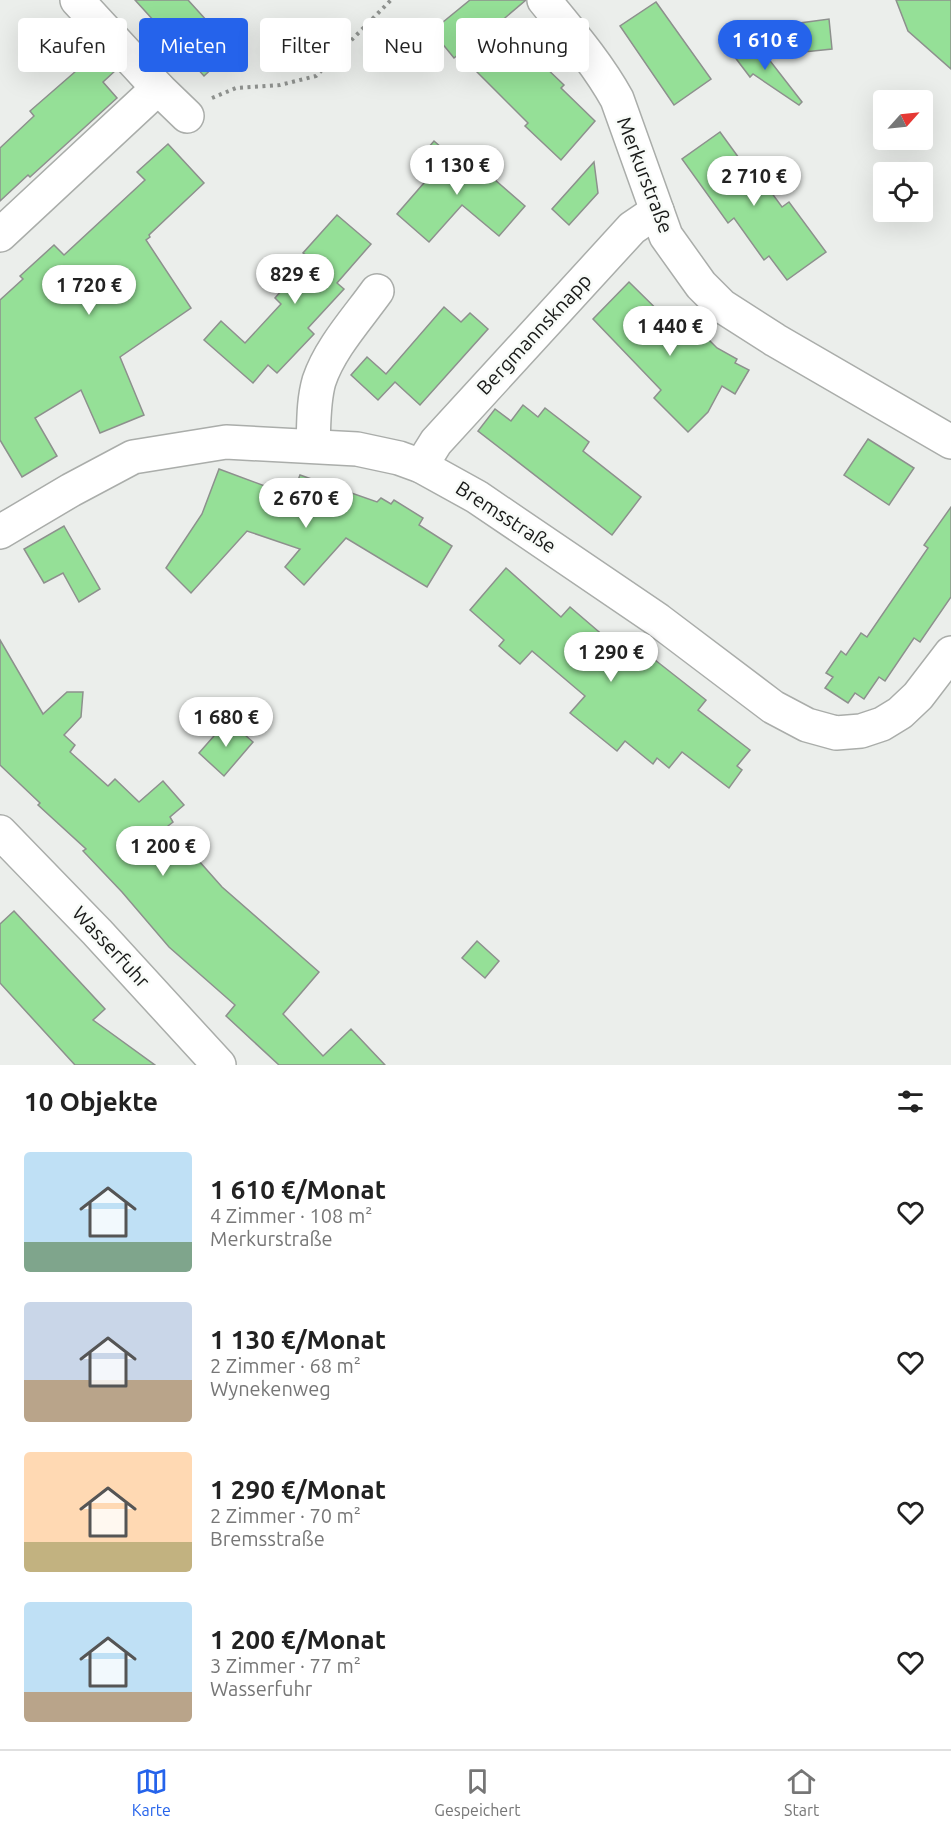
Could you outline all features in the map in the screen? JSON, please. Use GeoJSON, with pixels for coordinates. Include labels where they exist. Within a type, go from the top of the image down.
{"type":"FeatureCollection","features":[{"type":"Feature","properties":{"kind":"street"},"geometry":{"type":"LineString","coordinates":[[76,0],[158,88],[188,116]]}},
{"type":"Feature","properties":{"kind":"street","name":"Merkurstraße"},"geometry":{"type":"LineString","coordinates":[[544,0],[592,58],[616,99],[666,236],[701,285],[722,306],[775,340],[951,442]]}},
{"type":"Feature","properties":{"kind":"street"},"geometry":{"type":"LineString","coordinates":[[0,235],[158,88]]}},
{"type":"Feature","properties":{"kind":"street","name":"Bergmannsknapp"},"geometry":{"type":"LineString","coordinates":[[421,466],[436,442],[632,228],[657,211]]}},
{"type":"Feature","properties":{"kind":"street"},"geometry":{"type":"LineString","coordinates":[[313,446],[314,404],[320,380],[330,358],[377,291]]}},
{"type":"Feature","properties":{"kind":"street","name":"Bremsstraße"},"geometry":{"type":"LineString","coordinates":[[0,532],[71,489],[133,457],[226,442],[357,449],[399,458],[421,466],[477,496],[658,620],[773,706],[807,725],[836,733],[861,731],[882,724],[900,713],[918,696],[951,653]]}},
{"type":"Feature","properties":{"kind":"street","name":"Wasserfuhr"},"geometry":{"type":"LineString","coordinates":[[0,832],[97,932],[219,1065]]}},
{"type":"Feature","properties":{"kind":"path"},"geometry":{"type":"LineString","coordinates":[[188,116],[207,100],[236,88],[280,84],[316,76],[391,0]]}},
{"type":"Feature","properties":{"kind":"building"},"geometry":{"type":"Polygon","coordinates":[[[135,0],[188,0],[204,18],[151,18],[135,0]]]}},
{"type":"Feature","properties":{"kind":"building"},"geometry":{"type":"Polygon","coordinates":[[[470,0],[526,0],[505,18],[456,18],[456,56],[454,58],[444,46],[444,21],[470,0]]]}},
{"type":"Feature","properties":{"kind":"building"},"geometry":{"type":"Polygon","coordinates":[[[896,0],[951,0],[951,69],[908,31],[896,0]]]}},
{"type":"Feature","properties":{"kind":"building"},"geometry":{"type":"Polygon","coordinates":[[[656,2],[711,79],[674,105],[620,26],[656,2]]]}},
{"type":"Feature","properties":{"kind":"building"},"geometry":{"type":"Polygon","coordinates":[[[829,19],[832,49],[804,52],[800,23],[829,19]]]}},
{"type":"Feature","properties":{"kind":"building"},"geometry":{"type":"Polygon","coordinates":[[[750,43],[764,53],[802,102],[799,105],[753,74],[750,77],[734,56],[750,43]]]}},
{"type":"Feature","properties":{"kind":"building"},"geometry":{"type":"Polygon","coordinates":[[[75,72],[114,72],[103,82],[117,98],[30,177],[28,175],[0,201],[0,148],[34,116],[30,111],[75,72]]]}},
{"type":"Feature","properties":{"kind":"building"},"geometry":{"type":"Polygon","coordinates":[[[477,72],[550,72],[564,85],[561,88],[595,121],[561,160],[525,126],[528,123],[477,72]]]}},
{"type":"Feature","properties":{"kind":"building"},"geometry":{"type":"Polygon","coordinates":[[[720,132],[752,176],[757,173],[782,207],[789,202],[826,252],[787,280],[769,256],[764,260],[734,218],[728,223],[682,159],[720,132]]]}},
{"type":"Feature","properties":{"kind":"building"},"geometry":{"type":"Polygon","coordinates":[[[434,141],[479,180],[486,172],[525,206],[499,236],[462,205],[429,242],[397,214],[430,176],[415,163],[434,141]]]}},
{"type":"Feature","properties":{"kind":"building"},"geometry":{"type":"Polygon","coordinates":[[[168,144],[204,183],[146,240],[191,308],[120,357],[144,415],[100,433],[81,390],[35,418],[57,456],[22,477],[0,440],[0,300],[23,279],[20,276],[54,245],[64,255],[145,180],[137,172],[168,144]]]}},
{"type":"Feature","properties":{"kind":"building"},"geometry":{"type":"Polygon","coordinates":[[[594,162],[598,193],[569,225],[552,209],[594,162]]]}},
{"type":"Feature","properties":{"kind":"building"},"geometry":{"type":"Polygon","coordinates":[[[337,215],[371,244],[337,283],[344,289],[308,328],[314,334],[277,373],[268,365],[253,383],[204,340],[221,321],[245,343],[281,304],[275,298],[310,258],[303,253],[337,215]]]}},
{"type":"Feature","properties":{"kind":"building"},"geometry":{"type":"Polygon","coordinates":[[[629,282],[690,342],[700,331],[717,348],[737,359],[735,363],[749,370],[735,394],[722,386],[708,412],[688,432],[654,398],[661,390],[593,319],[629,282]]]}},
{"type":"Feature","properties":{"kind":"building"},"geometry":{"type":"Polygon","coordinates":[[[444,307],[461,322],[470,313],[488,329],[420,405],[395,382],[378,400],[351,375],[367,357],[386,374],[444,307]]]}},
{"type":"Feature","properties":{"kind":"building"},"geometry":{"type":"Polygon","coordinates":[[[523,405],[538,417],[545,408],[589,442],[583,451],[641,497],[612,535],[478,431],[495,409],[511,421],[523,405]]]}},
{"type":"Feature","properties":{"kind":"building"},"geometry":{"type":"Polygon","coordinates":[[[868,439],[914,468],[889,505],[844,475],[868,439]]]}},
{"type":"Feature","properties":{"kind":"building"},"geometry":{"type":"Polygon","coordinates":[[[219,469],[292,496],[300,475],[377,502],[381,498],[391,504],[394,500],[423,518],[419,525],[452,546],[427,587],[346,538],[304,585],[285,567],[300,549],[247,531],[191,593],[166,568],[202,514],[219,469]]]}},
{"type":"Feature","properties":{"kind":"building"},"geometry":{"type":"Polygon","coordinates":[[[951,507],[951,597],[920,642],[914,638],[885,681],[879,677],[864,699],[855,693],[848,703],[825,688],[833,677],[826,673],[841,651],[846,655],[861,633],[867,637],[928,548],[924,545],[951,507]]]}},
{"type":"Feature","properties":{"kind":"building"},"geometry":{"type":"Polygon","coordinates":[[[64,526],[100,589],[79,602],[63,573],[44,583],[24,549],[64,526]]]}},
{"type":"Feature","properties":{"kind":"building"},"geometry":{"type":"Polygon","coordinates":[[[506,568],[561,617],[570,607],[626,655],[630,651],[636,656],[641,649],[706,700],[698,710],[750,750],[737,766],[742,770],[729,788],[682,752],[669,768],[657,758],[653,764],[625,741],[617,751],[570,713],[585,696],[532,651],[520,664],[499,646],[504,640],[470,610],[506,568]]]}},
{"type":"Feature","properties":{"kind":"building"},"geometry":{"type":"Polygon","coordinates":[[[0,640],[43,714],[67,692],[83,692],[81,717],[64,735],[75,745],[70,752],[108,786],[115,779],[139,802],[163,781],[184,805],[170,817],[173,822],[168,826],[222,887],[319,972],[283,1014],[323,1056],[351,1029],[385,1065],[279,1065],[226,1016],[235,1005],[169,947],[83,851],[86,849],[38,805],[40,803],[0,765],[0,640]]]}},
{"type":"Feature","properties":{"kind":"building"},"geometry":{"type":"Polygon","coordinates":[[[228,720],[253,742],[224,776],[199,753],[228,720]]]}},
{"type":"Feature","properties":{"kind":"building"},"geometry":{"type":"Polygon","coordinates":[[[14,911],[105,1009],[93,1020],[155,1065],[75,1065],[0,983],[0,924],[14,911]]]}},
{"type":"Feature","properties":{"kind":"building"},"geometry":{"type":"Polygon","coordinates":[[[477,941],[499,961],[485,978],[462,958],[477,941]]]}}]}
